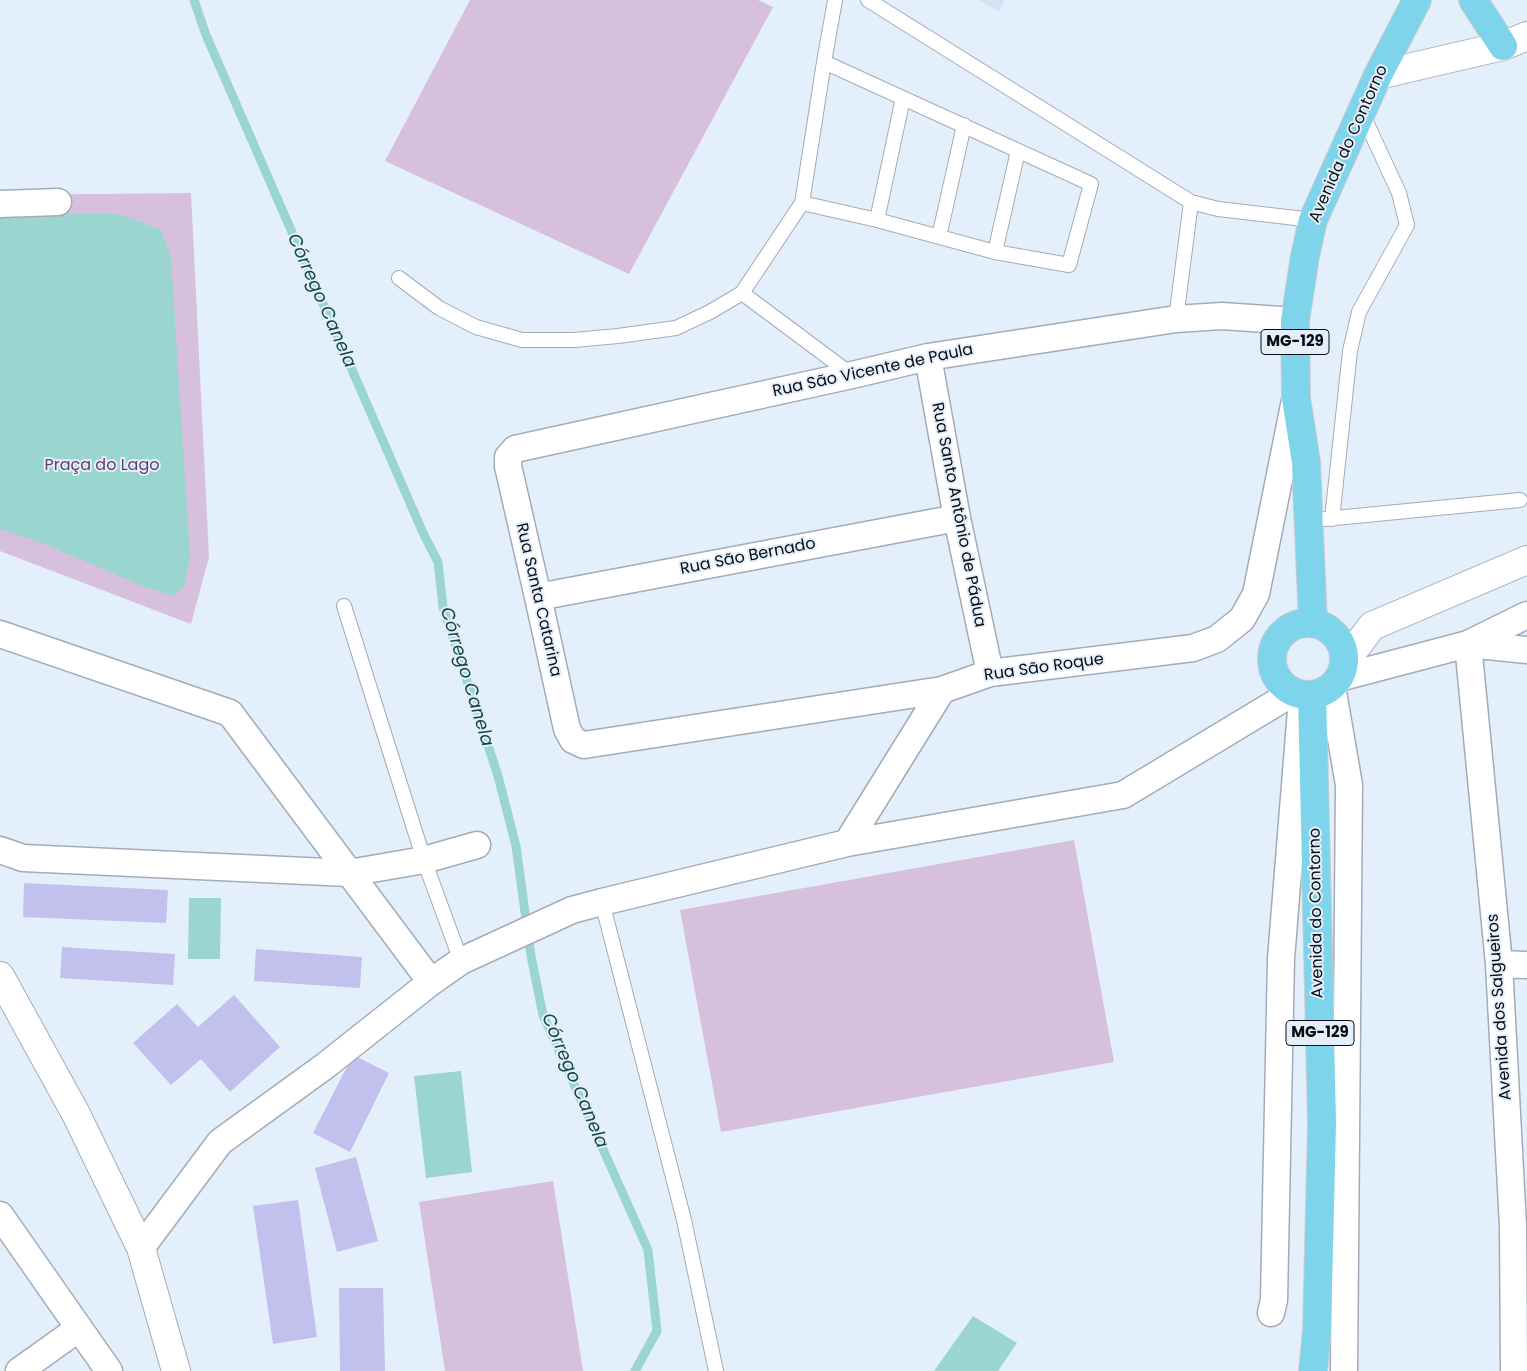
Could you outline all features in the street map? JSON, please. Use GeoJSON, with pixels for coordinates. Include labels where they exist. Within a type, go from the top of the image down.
{"type":"FeatureCollection","features":[{"type":"Feature","properties":{"kind":"main road","name":"Avenida do Contorno"},"geometry":{"type":"LineString","coordinates":[[1313,623],[1321,519],[1306,462],[1296,398],[1295,321],[1305,256],[1313,220],[1378,74],[1417,0]]}},
{"type":"Feature","properties":{"kind":"main road"},"geometry":{"type":"LineString","coordinates":[[1473,0],[1515,41]]}},
{"type":"Feature","properties":{"kind":"main road"},"geometry":{"type":"LineString","coordinates":[[1313,623],[1293,626],[1284,632],[1278,640],[1273,654],[1274,669],[1281,683],[1320,685]]}},
{"type":"Feature","properties":{"kind":"main road","name":"MG-129"},"geometry":{"type":"LineString","coordinates":[[1313,623],[1326,628],[1336,637],[1342,649],[1320,685]]}},
{"type":"Feature","properties":{"kind":"main road","name":"Avenida do Contorno"},"geometry":{"type":"LineString","coordinates":[[1313,1371],[1317,1330],[1322,1123],[1320,685]]}},
{"type":"Feature","properties":{"kind":"street"},"geometry":{"type":"LineString","coordinates":[[1378,74],[1515,41]]}},
{"type":"Feature","properties":{"kind":"street"},"geometry":{"type":"LineString","coordinates":[[0,204],[58,202]]}},
{"type":"Feature","properties":{"kind":"street","name":"Rua São Vicente de Paula"},"geometry":{"type":"LineString","coordinates":[[515,449],[928,357],[1176,319],[1222,316],[1295,321]]}},
{"type":"Feature","properties":{"kind":"street","name":"Rua Santo Antônio de Pádua"},"geometry":{"type":"LineString","coordinates":[[928,357],[957,518],[990,673]]}},
{"type":"Feature","properties":{"kind":"street","name":"Rua São Roque"},"geometry":{"type":"LineString","coordinates":[[584,745],[942,690],[990,673],[1193,648],[1217,639],[1242,618],[1256,594],[1296,398]]}},
{"type":"Feature","properties":{"kind":"street","name":"Rua Santa Catarina"},"geometry":{"type":"LineString","coordinates":[[515,449],[508,457],[508,466],[567,730],[573,740],[584,745]]}},
{"type":"Feature","properties":{"kind":"street","name":"Rua São Bernado"},"geometry":{"type":"LineString","coordinates":[[538,597],[957,518]]}},
{"type":"Feature","properties":{"kind":"street"},"geometry":{"type":"LineString","coordinates":[[1271,1313],[1274,1300],[1281,959],[1320,685],[1372,626],[1527,560]]}},
{"type":"Feature","properties":{"kind":"street"},"geometry":{"type":"LineString","coordinates":[[141,1248],[220,1142],[325,1066],[461,961],[572,910],[847,843],[1123,795],[1320,685],[1468,644],[1527,616]]}},
{"type":"Feature","properties":{"kind":"street"},"geometry":{"type":"LineString","coordinates":[[0,634],[230,713],[432,982]]}},
{"type":"Feature","properties":{"kind":"street"},"geometry":{"type":"LineString","coordinates":[[1468,644],[1527,650]]}},
{"type":"Feature","properties":{"kind":"street","name":"Avenida dos Salgueiros"},"geometry":{"type":"LineString","coordinates":[[1468,644],[1499,964],[1520,1226],[1514,1371]]}},
{"type":"Feature","properties":{"kind":"street"},"geometry":{"type":"LineString","coordinates":[[1320,685],[1349,785],[1344,1371]]}},
{"type":"Feature","properties":{"kind":"street"},"geometry":{"type":"LineString","coordinates":[[847,843],[942,690]]}},
{"type":"Feature","properties":{"kind":"street"},"geometry":{"type":"LineString","coordinates":[[0,850],[23,858],[349,873],[424,860],[477,846]]}},
{"type":"Feature","properties":{"kind":"street"},"geometry":{"type":"LineString","coordinates":[[1499,964],[1527,965]]}},
{"type":"Feature","properties":{"kind":"street"},"geometry":{"type":"LineString","coordinates":[[0,976],[76,1114],[141,1248],[176,1371]]}},
{"type":"Feature","properties":{"kind":"street"},"geometry":{"type":"LineString","coordinates":[[0,1215],[109,1371]]}},
{"type":"Feature","properties":{"kind":"street"},"geometry":{"type":"LineString","coordinates":[[19,1371],[78,1329]]}},
{"type":"Feature","properties":{"kind":"lane"},"geometry":{"type":"LineString","coordinates":[[400,278],[439,308],[476,327],[522,340],[574,340],[676,328],[710,312],[742,293],[802,203],[835,0]]}},
{"type":"Feature","properties":{"kind":"lane"},"geometry":{"type":"LineString","coordinates":[[868,0],[1190,202],[1218,209],[1313,220]]}},
{"type":"Feature","properties":{"kind":"lane"},"geometry":{"type":"LineString","coordinates":[[802,203],[877,220],[995,252],[1069,265],[1091,184],[824,62]]}},
{"type":"Feature","properties":{"kind":"lane"},"geometry":{"type":"LineString","coordinates":[[877,220],[903,98]]}},
{"type":"Feature","properties":{"kind":"lane"},"geometry":{"type":"LineString","coordinates":[[1361,112],[1399,193],[1407,225],[1359,312],[1350,351],[1321,519],[1520,500]]}},
{"type":"Feature","properties":{"kind":"lane"},"geometry":{"type":"LineString","coordinates":[[939,237],[964,125]]}},
{"type":"Feature","properties":{"kind":"lane"},"geometry":{"type":"LineString","coordinates":[[995,252],[1018,151]]}},
{"type":"Feature","properties":{"kind":"lane"},"geometry":{"type":"LineString","coordinates":[[1176,319],[1190,202]]}},
{"type":"Feature","properties":{"kind":"lane"},"geometry":{"type":"LineString","coordinates":[[742,293],[852,375]]}},
{"type":"Feature","properties":{"kind":"lane"},"geometry":{"type":"LineString","coordinates":[[344,606],[424,860],[461,961]]}},
{"type":"Feature","properties":{"kind":"lane"},"geometry":{"type":"LineString","coordinates":[[602,902],[684,1220],[716,1371]]}},
{"type":"Feature","properties":{"kind":"shaded area"},"geometry":{"type":"Polygon","coordinates":[[[979,0],[1004,0],[999,12],[979,0]]]}},
{"type":"Feature","properties":{"kind":"shaded area","name":"Praça do Lago"},"geometry":{"type":"Polygon","coordinates":[[[0,214],[118,214],[160,229],[171,257],[190,556],[185,585],[173,596],[145,587],[42,543],[0,529],[0,214]]]}},
{"type":"Feature","properties":{"kind":"shaded area"},"geometry":{"type":"Polygon","coordinates":[[[189,898],[221,898],[220,959],[188,959],[189,898]]]}},
{"type":"Feature","properties":{"kind":"shaded area"},"geometry":{"type":"Polygon","coordinates":[[[461,1071],[472,1172],[426,1178],[414,1076],[461,1071]]]}},
{"type":"Feature","properties":{"kind":"shaded area"},"geometry":{"type":"Polygon","coordinates":[[[973,1316],[1017,1343],[998,1371],[934,1371],[973,1316]]]}},
{"type":"Feature","properties":{"kind":"green space"},"geometry":{"type":"Polygon","coordinates":[[[470,0],[758,0],[773,7],[629,274],[385,161],[470,0]]]}},
{"type":"Feature","properties":{"kind":"green space","name":"Praça do Lago"},"geometry":{"type":"Polygon","coordinates":[[[191,193],[209,557],[191,624],[0,551],[0,195],[191,193]]]}},
{"type":"Feature","properties":{"kind":"green space"},"geometry":{"type":"Polygon","coordinates":[[[1074,840],[1114,1062],[721,1132],[680,910],[1074,840]]]}},
{"type":"Feature","properties":{"kind":"green space"},"geometry":{"type":"Polygon","coordinates":[[[553,1181],[583,1371],[445,1371],[419,1202],[553,1181]]]}},
{"type":"Feature","properties":{"kind":"building"},"geometry":{"type":"Polygon","coordinates":[[[24,883],[168,890],[166,923],[23,917],[24,883]]]}},
{"type":"Feature","properties":{"kind":"building"},"geometry":{"type":"Polygon","coordinates":[[[62,947],[175,954],[173,985],[60,978],[62,947]]]}},
{"type":"Feature","properties":{"kind":"building"},"geometry":{"type":"Polygon","coordinates":[[[256,949],[362,957],[360,988],[254,981],[256,949]]]}},
{"type":"Feature","properties":{"kind":"building"},"geometry":{"type":"Polygon","coordinates":[[[234,995],[280,1047],[230,1092],[201,1059],[171,1085],[133,1043],[177,1004],[198,1027],[234,995]]]}},
{"type":"Feature","properties":{"kind":"building"},"geometry":{"type":"Polygon","coordinates":[[[353,1055],[389,1073],[350,1152],[313,1133],[353,1055]]]}},
{"type":"Feature","properties":{"kind":"building"},"geometry":{"type":"Polygon","coordinates":[[[356,1157],[378,1241],[337,1252],[315,1168],[356,1157]]]}},
{"type":"Feature","properties":{"kind":"building"},"geometry":{"type":"Polygon","coordinates":[[[298,1200],[317,1337],[273,1344],[253,1206],[298,1200]]]}},
{"type":"Feature","properties":{"kind":"building"},"geometry":{"type":"Polygon","coordinates":[[[339,1288],[383,1288],[385,1371],[340,1371],[339,1288]]]}},
{"type":"Feature","properties":{"kind":"waterway","name":"Córrego Canela"},"geometry":{"type":"LineString","coordinates":[[194,0],[206,35],[424,535],[438,562],[443,607],[498,776],[516,846],[531,956],[543,1015],[648,1250],[657,1331],[635,1371]]}}]}
